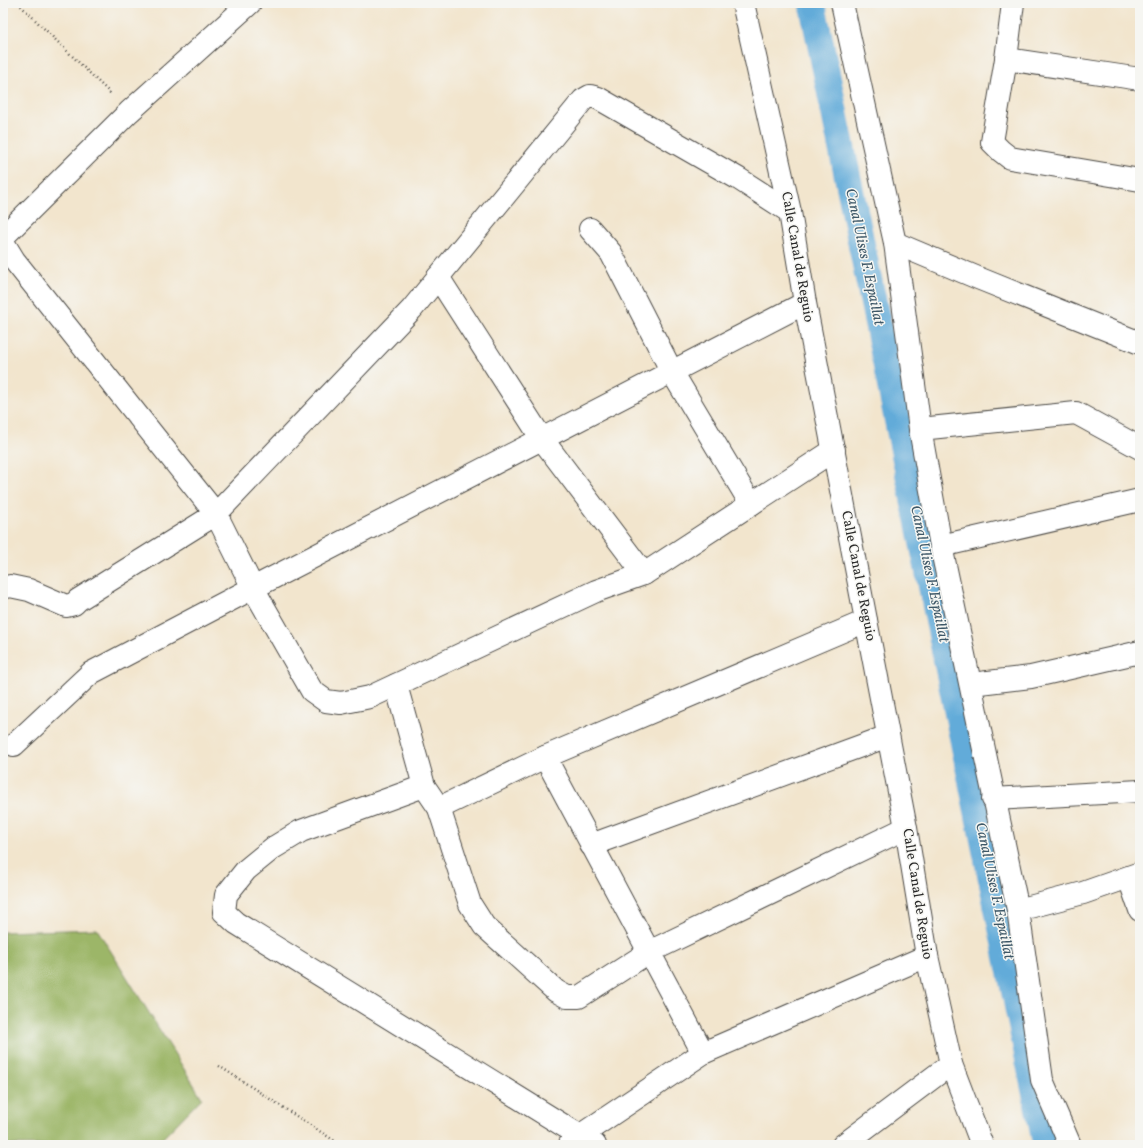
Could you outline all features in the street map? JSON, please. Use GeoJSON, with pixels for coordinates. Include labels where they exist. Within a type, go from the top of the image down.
{"type":"FeatureCollection","features":[{"type":"Feature","properties":{"kind":"street"},"geometry":{"type":"LineString","coordinates":[[3,237],[129,112],[250,3]]}},
{"type":"Feature","properties":{"kind":"street","name":"Calle Canal de Reguio"},"geometry":{"type":"LineString","coordinates":[[743,3],[790,212],[805,303],[906,828],[927,956],[951,1064],[982,1145]]}},
{"type":"Feature","properties":{"kind":"street"},"geometry":{"type":"LineString","coordinates":[[842,3],[895,243],[920,429],[941,546],[971,684],[993,799],[1018,910],[1042,1080],[1070,1145]]}},
{"type":"Feature","properties":{"kind":"street"},"geometry":{"type":"LineString","coordinates":[[1013,3],[1006,59],[992,142],[1000,151],[1010,158],[1140,180]]}},
{"type":"Feature","properties":{"kind":"street"},"geometry":{"type":"LineString","coordinates":[[1006,59],[1140,79]]}},
{"type":"Feature","properties":{"kind":"street"},"geometry":{"type":"LineString","coordinates":[[3,588],[10,586],[29,590],[66,606],[74,604],[78,600],[216,514],[412,309],[583,100],[590,96],[598,98],[625,113],[739,179],[790,212]]}},
{"type":"Feature","properties":{"kind":"street"},"geometry":{"type":"LineString","coordinates":[[590,229],[610,253],[672,372],[751,504]]}},
{"type":"Feature","properties":{"kind":"street"},"geometry":{"type":"LineString","coordinates":[[3,242],[14,260],[216,514],[253,588],[312,691],[326,701],[341,703],[370,697],[596,591],[644,574],[834,450]]}},
{"type":"Feature","properties":{"kind":"street"},"geometry":{"type":"LineString","coordinates":[[895,243],[978,278],[1140,342]]}},
{"type":"Feature","properties":{"kind":"street"},"geometry":{"type":"LineString","coordinates":[[438,277],[542,439],[644,574]]}},
{"type":"Feature","properties":{"kind":"street"},"geometry":{"type":"LineString","coordinates":[[14,745],[90,673],[805,303]]}},
{"type":"Feature","properties":{"kind":"street"},"geometry":{"type":"LineString","coordinates":[[920,429],[1076,413],[1140,448]]}},
{"type":"Feature","properties":{"kind":"street"},"geometry":{"type":"LineString","coordinates":[[941,546],[1140,500]]}},
{"type":"Feature","properties":{"kind":"street"},"geometry":{"type":"LineString","coordinates":[[439,808],[545,757],[866,621]]}},
{"type":"Feature","properties":{"kind":"street"},"geometry":{"type":"LineString","coordinates":[[971,684],[1031,677],[1140,652]]}},
{"type":"Feature","properties":{"kind":"street"},"geometry":{"type":"LineString","coordinates":[[396,685],[424,786],[439,808],[470,904],[484,926],[556,991],[567,998],[579,997],[649,952],[906,828]]}},
{"type":"Feature","properties":{"kind":"street"},"geometry":{"type":"LineString","coordinates":[[591,845],[888,736]]}},
{"type":"Feature","properties":{"kind":"street"},"geometry":{"type":"LineString","coordinates":[[545,757],[703,1053]]}},
{"type":"Feature","properties":{"kind":"street"},"geometry":{"type":"LineString","coordinates":[[424,786],[301,831],[273,848],[246,870],[226,895],[224,912],[236,924],[582,1142],[703,1053],[927,956]]}},
{"type":"Feature","properties":{"kind":"street"},"geometry":{"type":"LineString","coordinates":[[993,799],[1140,791]]}},
{"type":"Feature","properties":{"kind":"street"},"geometry":{"type":"LineString","coordinates":[[1018,910],[1083,893],[1135,876],[1140,910]]}},
{"type":"Feature","properties":{"kind":"street"},"geometry":{"type":"LineString","coordinates":[[843,1145],[951,1064]]}},
{"type":"Feature","properties":{"kind":"path"},"geometry":{"type":"LineString","coordinates":[[18,3],[129,112]]}},
{"type":"Feature","properties":{"kind":"path"},"geometry":{"type":"LineString","coordinates":[[220,1066],[341,1145]]}},
{"type":"Feature","properties":{"kind":"green space"},"geometry":{"type":"Polygon","coordinates":[[[97,929],[202,1098],[156,1145],[3,1145],[3,932],[97,929]]]}},
{"type":"Feature","properties":{"kind":"waterway","name":"Canal Ulises F. Espaillat"},"geometry":{"type":"LineString","coordinates":[[812,3],[1046,1145]]}}]}
